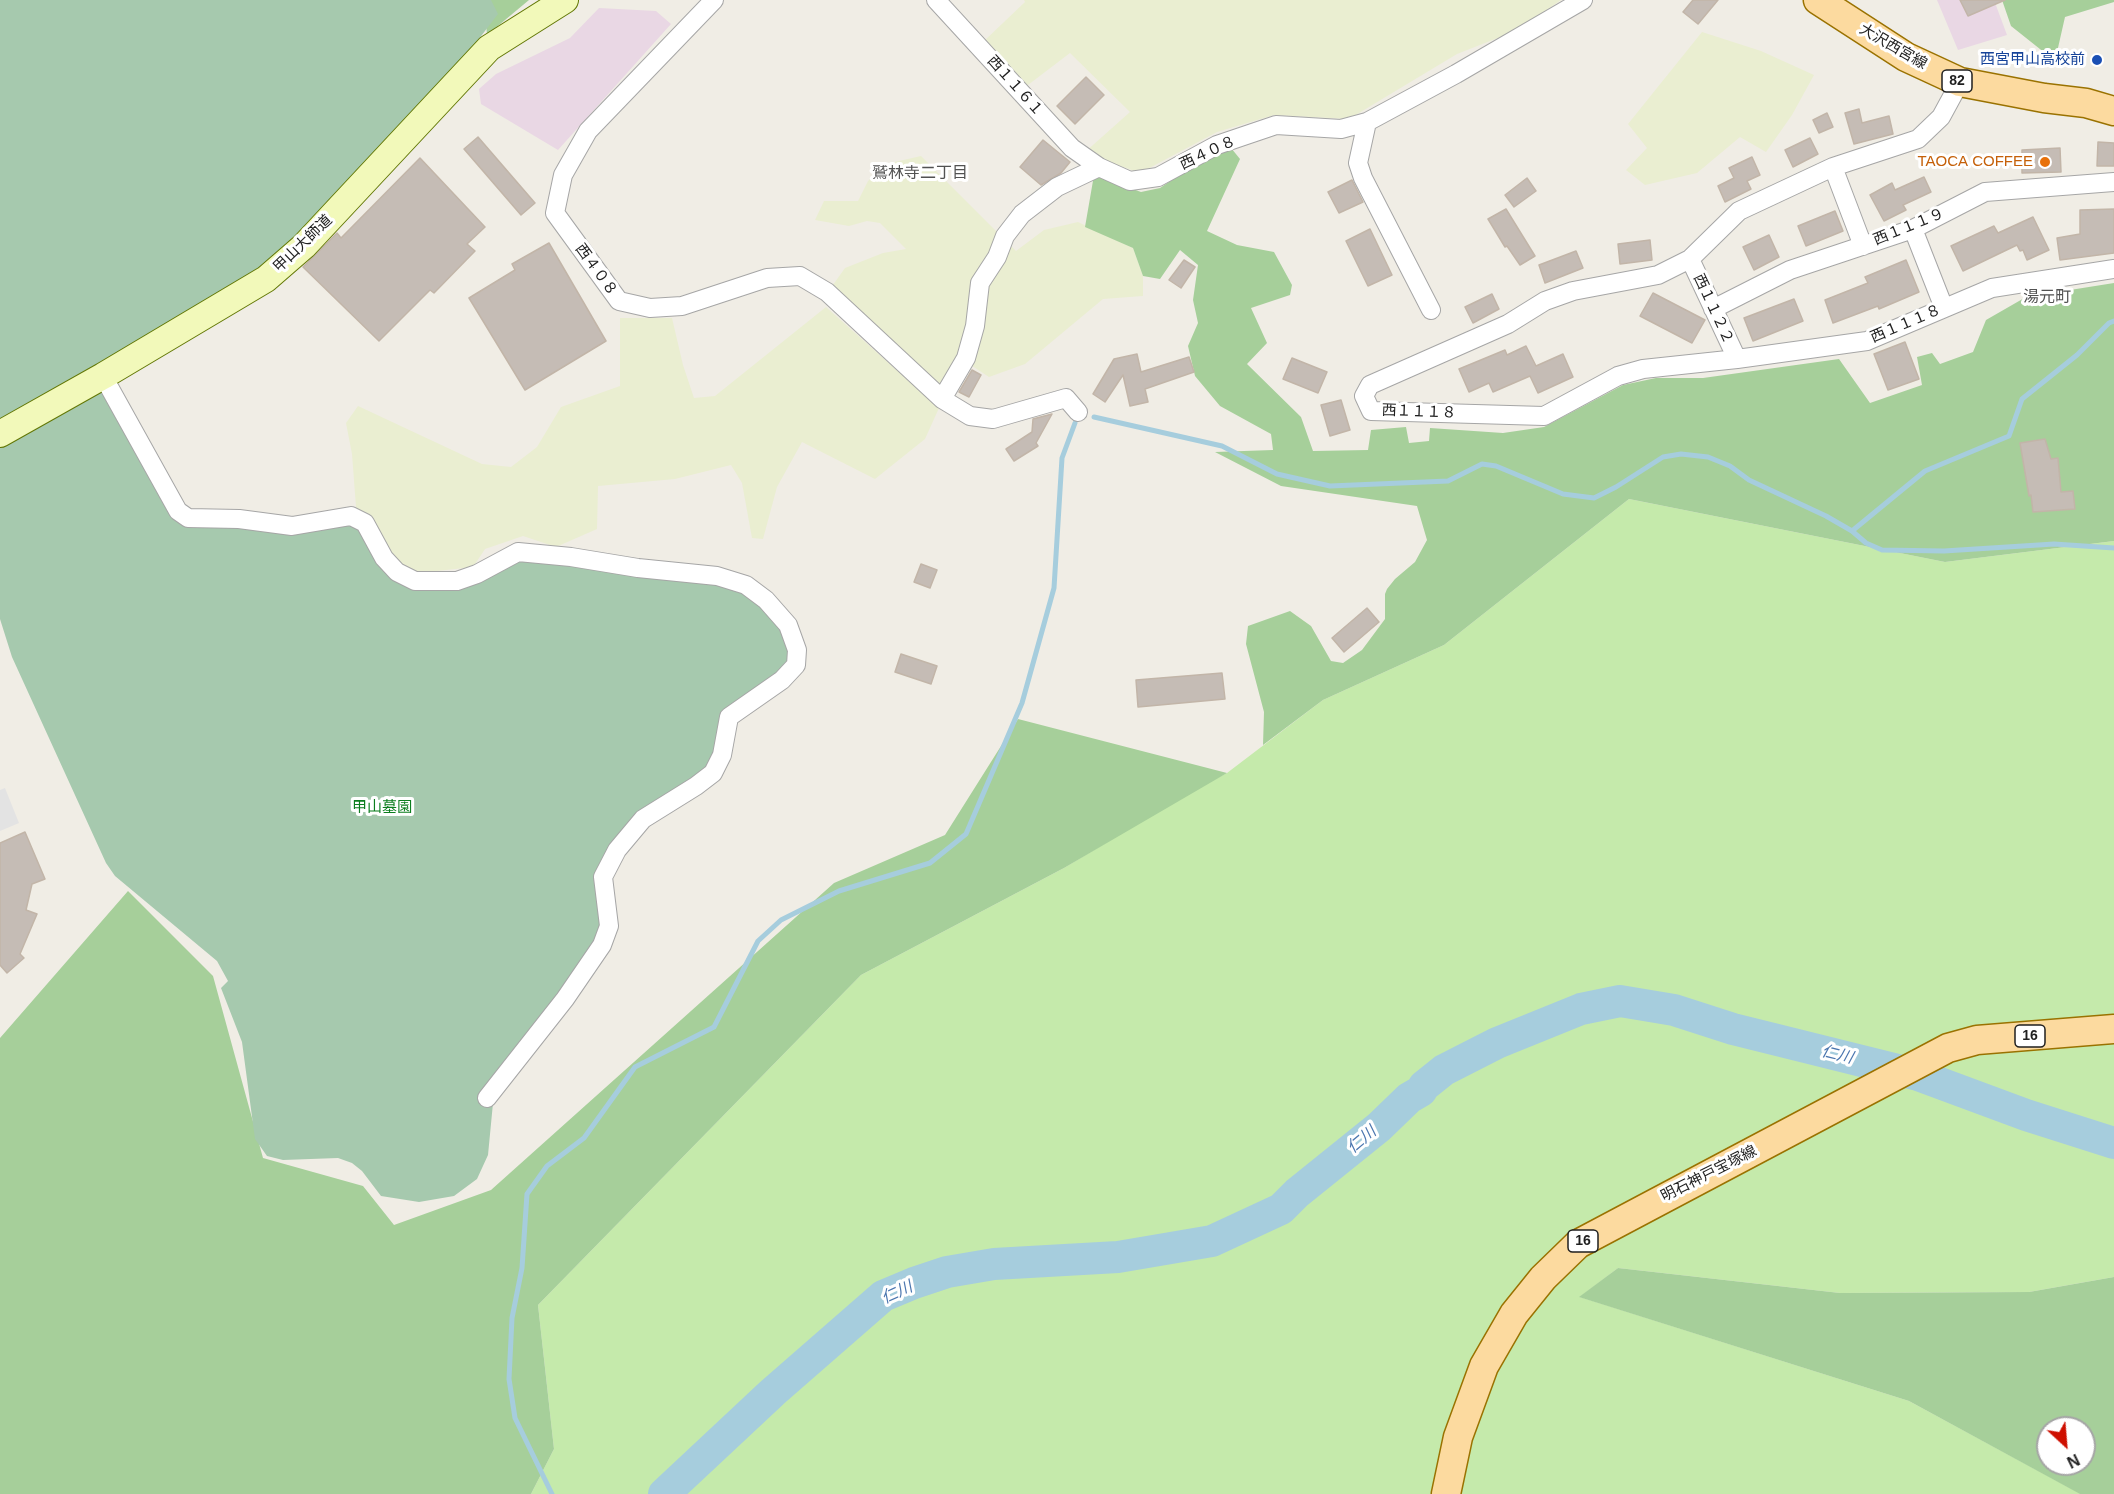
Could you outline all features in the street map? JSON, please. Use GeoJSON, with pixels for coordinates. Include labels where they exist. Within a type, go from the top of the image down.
{"type":"FeatureCollection","features":[{"type":"Feature","properties":{"kind":"main road","name":"大沢西宮線"},"geometry":{"type":"LineString","coordinates":[[1818,0],[1906,57],[1960,82],[2044,98],[2086,103],[2114,111]]}},
{"type":"Feature","properties":{"kind":"main road","name":"明石神戸宝塚線"},"geometry":{"type":"LineString","coordinates":[[1446,1494],[1458,1437],[1484,1366],[1514,1314],[1543,1278],[1578,1244],[1948,1048],[1977,1040],[2114,1029]]}},
{"type":"Feature","properties":{"kind":"street","name":"甲山大師道"},"geometry":{"type":"LineString","coordinates":[[0,434],[266,279],[304,246],[489,48],[565,0]]}},
{"type":"Feature","properties":{"kind":"street","name":"西４０８"},"geometry":{"type":"LineString","coordinates":[[714,0],[588,131],[563,175],[555,213],[619,301],[650,308],[682,306],[767,278],[800,276],[827,292],[942,399],[970,416],[993,419],[1066,398],[1078,412]]}},
{"type":"Feature","properties":{"kind":"street","name":"西１１６１"},"geometry":{"type":"LineString","coordinates":[[936,0],[1072,148],[1098,167]]}},
{"type":"Feature","properties":{"kind":"street","name":"西４０８"},"geometry":{"type":"LineString","coordinates":[[1098,167],[1130,181],[1158,177],[1217,145],[1276,125],[1341,129],[1367,122],[1583,0]]}},
{"type":"Feature","properties":{"kind":"street","name":"西１１１８"},"geometry":{"type":"LineString","coordinates":[[1960,82],[1941,117],[1918,139],[1833,167],[1739,212],[1690,259],[1658,275],[1573,291],[1545,301],[1508,324],[1370,386],[1364,396],[1371,411],[1544,416],[1618,376],[1642,369],[1737,359],[1867,341],[1992,288],[2114,269]]}},
{"type":"Feature","properties":{"kind":"street"},"geometry":{"type":"LineString","coordinates":[[1367,122],[1358,164],[1360,171],[1431,310]]}},
{"type":"Feature","properties":{"kind":"street"},"geometry":{"type":"LineString","coordinates":[[942,399],[966,358],[975,326],[980,284],[997,257],[1005,236],[1022,214],[1057,187],[1098,167]]}},
{"type":"Feature","properties":{"kind":"street"},"geometry":{"type":"LineString","coordinates":[[1833,167],[1863,246]]}},
{"type":"Feature","properties":{"kind":"street","name":"西１１１９"},"geometry":{"type":"LineString","coordinates":[[1713,309],[1790,270],[1912,229],[1985,192],[2114,182]]}},
{"type":"Feature","properties":{"kind":"street"},"geometry":{"type":"LineString","coordinates":[[1912,229],[1944,308]]}},
{"type":"Feature","properties":{"kind":"street","name":"西１１２２"},"geometry":{"type":"LineString","coordinates":[[1690,259],[1737,359]]}},
{"type":"Feature","properties":{"kind":"street"},"geometry":{"type":"LineString","coordinates":[[103,376],[178,511],[188,518],[239,519],[292,526],[351,516],[364,523],[384,558],[398,572],[415,580],[457,581],[477,574],[518,552],[717,576],[746,585],[766,600],[788,626],[797,650],[796,666],[782,680],[729,717],[722,755],[713,773],[643,819],[617,849],[603,877],[609,926],[602,945],[565,999],[487,1098]]}},
{"type":"Feature","properties":{"kind":"shaded area"},"geometry":{"type":"Polygon","coordinates":[[[1937,0],[1994,0],[2007,35],[1958,50],[1937,0]]]}},
{"type":"Feature","properties":{"kind":"shaded area"},"geometry":{"type":"Polygon","coordinates":[[[599,8],[656,11],[671,24],[558,150],[481,104],[479,89],[496,74],[570,38],[599,8]]]}},
{"type":"Feature","properties":{"kind":"shaded area"},"geometry":{"type":"Polygon","coordinates":[[[5,788],[19,823],[0,831],[0,790],[5,788]]]}},
{"type":"Feature","properties":{"kind":"green space"},"geometry":{"type":"Polygon","coordinates":[[[0,0],[491,0],[498,14],[452,74],[305,228],[260,271],[19,412],[0,420],[0,0]]]}},
{"type":"Feature","properties":{"kind":"green space"},"geometry":{"type":"Polygon","coordinates":[[[484,0],[529,0],[487,35],[484,0]]]}},
{"type":"Feature","properties":{"kind":"green space"},"geometry":{"type":"Polygon","coordinates":[[[1024,0],[1561,0],[1518,30],[1457,54],[1349,119],[1274,115],[1217,132],[1140,173],[1084,153],[1130,112],[1070,53],[1024,88],[983,42],[1025,2],[1024,0]]]}},
{"type":"Feature","properties":{"kind":"green space"},"geometry":{"type":"Polygon","coordinates":[[[2002,0],[2114,0],[2114,2],[2065,17],[2055,61],[2011,26],[2002,0]]]}},
{"type":"Feature","properties":{"kind":"green space"},"geometry":{"type":"Polygon","coordinates":[[[1702,32],[1761,51],[1814,75],[1792,115],[1766,152],[1740,137],[1697,173],[1645,185],[1626,170],[1647,148],[1628,124],[1702,32]]]}},
{"type":"Feature","properties":{"kind":"green space"},"geometry":{"type":"Polygon","coordinates":[[[1227,143],[1240,159],[1207,231],[1237,245],[1274,252],[1292,285],[1290,295],[1251,308],[1267,343],[1247,364],[1301,417],[1313,451],[1368,450],[1371,430],[1406,427],[1409,443],[1429,441],[1430,428],[1503,433],[1544,427],[1623,385],[1656,378],[1703,378],[1839,359],[1870,403],[1922,385],[1917,357],[1932,353],[1940,364],[1973,352],[1986,320],[2026,297],[2114,283],[2114,541],[1945,562],[1629,499],[1444,645],[1323,700],[1263,745],[1264,712],[1246,644],[1248,626],[1290,611],[1311,626],[1331,661],[1343,663],[1362,650],[1385,619],[1387,589],[1415,562],[1427,540],[1417,506],[1281,486],[1215,452],[1273,450],[1271,434],[1220,406],[1195,376],[1188,346],[1198,323],[1193,300],[1198,265],[1180,250],[1160,279],[1143,276],[1133,248],[1085,227],[1094,175],[1141,192],[1160,188],[1227,143]]]}},
{"type":"Feature","properties":{"kind":"green space"},"geometry":{"type":"Polygon","coordinates":[[[921,156],[1016,251],[1044,230],[1078,222],[1133,248],[1143,276],[1143,296],[1103,299],[1025,364],[989,377],[960,358],[938,386],[830,289],[845,268],[883,253],[906,249],[880,223],[867,221],[849,226],[815,220],[824,201],[858,201],[868,181],[886,164],[921,156]]]}},
{"type":"Feature","properties":{"kind":"green space"},"geometry":{"type":"Polygon","coordinates":[[[826,307],[939,408],[925,439],[875,479],[802,442],[777,487],[763,539],[752,538],[742,483],[731,465],[675,479],[598,486],[597,529],[556,547],[523,536],[485,549],[473,567],[419,573],[400,565],[390,555],[356,507],[352,454],[346,423],[358,406],[482,464],[511,467],[537,447],[561,407],[620,386],[620,318],[672,318],[683,365],[694,398],[715,396],[826,307]]]}},
{"type":"Feature","properties":{"kind":"green space","name":"甲山墓園"},"geometry":{"type":"Polygon","coordinates":[[[102,387],[173,514],[349,522],[360,529],[413,585],[521,560],[714,581],[741,591],[760,604],[776,621],[787,641],[790,664],[725,711],[716,754],[708,769],[611,846],[602,926],[594,944],[493,1103],[488,1155],[477,1179],[454,1196],[419,1202],[381,1196],[362,1171],[352,1163],[338,1158],[283,1160],[267,1156],[255,1139],[242,1042],[221,988],[228,981],[217,961],[115,876],[106,863],[12,657],[0,619],[0,447],[102,387]]]}},
{"type":"Feature","properties":{"kind":"green space"},"geometry":{"type":"Polygon","coordinates":[[[1629,499],[1945,562],[2114,541],[2114,1277],[2029,1292],[1840,1293],[1618,1268],[1580,1297],[1909,1401],[2036,1470],[2036,1476],[2048,1476],[2081,1494],[531,1494],[554,1449],[538,1305],[861,975],[1064,868],[1197,788],[1227,773],[1323,700],[1444,645],[1629,499]]]}},
{"type":"Feature","properties":{"kind":"green space"},"geometry":{"type":"Polygon","coordinates":[[[1018,719],[1227,773],[1064,868],[861,975],[538,1305],[554,1449],[531,1494],[0,1494],[0,1038],[128,891],[213,976],[263,1158],[363,1186],[394,1225],[491,1190],[834,883],[945,835],[1018,719]]]}},
{"type":"Feature","properties":{"kind":"green space"},"geometry":{"type":"Polygon","coordinates":[[[1618,1268],[1840,1293],[2029,1292],[2114,1277],[2114,1494],[2080,1494],[2047,1476],[2096,1476],[2096,1416],[2036,1416],[2036,1470],[1909,1401],[1579,1297],[1618,1268]]]}},
{"type":"Feature","properties":{"kind":"building"},"geometry":{"type":"Polygon","coordinates":[[[1693,0],[1718,0],[1698,24],[1683,12],[1693,0]]]}},
{"type":"Feature","properties":{"kind":"building"},"geometry":{"type":"Polygon","coordinates":[[[1960,0],[2005,0],[1968,16],[1960,0]]]}},
{"type":"Feature","properties":{"kind":"building"},"geometry":{"type":"Polygon","coordinates":[[[1086,77],[1104,95],[1075,124],[1057,106],[1086,77]]]}},
{"type":"Feature","properties":{"kind":"building"},"geometry":{"type":"Polygon","coordinates":[[[1859,109],[1862,123],[1889,116],[1893,134],[1854,144],[1845,113],[1859,109]]]}},
{"type":"Feature","properties":{"kind":"building"},"geometry":{"type":"Polygon","coordinates":[[[1827,113],[1833,127],[1819,133],[1813,120],[1827,113]]]}},
{"type":"Feature","properties":{"kind":"building"},"geometry":{"type":"Polygon","coordinates":[[[478,137],[535,203],[521,215],[464,149],[478,137]]]}},
{"type":"Feature","properties":{"kind":"building"},"geometry":{"type":"Polygon","coordinates":[[[1810,138],[1818,154],[1793,167],[1785,150],[1810,138]]]}},
{"type":"Feature","properties":{"kind":"building"},"geometry":{"type":"Polygon","coordinates":[[[1043,140],[1070,162],[1061,173],[1041,185],[1020,167],[1043,140]]]}},
{"type":"Feature","properties":{"kind":"building"},"geometry":{"type":"Polygon","coordinates":[[[2098,142],[2114,143],[2114,166],[2097,166],[2098,142]]]}},
{"type":"Feature","properties":{"kind":"building"},"geometry":{"type":"Polygon","coordinates":[[[2060,148],[2061,172],[2022,173],[2022,150],[2060,148]]]}},
{"type":"Feature","properties":{"kind":"building"},"geometry":{"type":"Polygon","coordinates":[[[1752,157],[1760,175],[1747,181],[1751,189],[1725,202],[1718,186],[1734,178],[1729,168],[1752,157]]]}},
{"type":"Feature","properties":{"kind":"building"},"geometry":{"type":"Polygon","coordinates":[[[420,158],[485,227],[467,244],[475,251],[434,293],[430,290],[379,341],[303,267],[337,233],[341,238],[420,158]]]}},
{"type":"Feature","properties":{"kind":"building"},"geometry":{"type":"Polygon","coordinates":[[[1924,177],[1931,192],[1903,205],[1906,210],[1884,221],[1870,195],[1892,183],[1895,190],[1924,177]]]}},
{"type":"Feature","properties":{"kind":"building"},"geometry":{"type":"Polygon","coordinates":[[[1527,178],[1536,191],[1514,207],[1505,195],[1527,178]]]}},
{"type":"Feature","properties":{"kind":"building"},"geometry":{"type":"Polygon","coordinates":[[[1352,180],[1363,202],[1339,213],[1328,192],[1352,180]]]}},
{"type":"Feature","properties":{"kind":"building"},"geometry":{"type":"Polygon","coordinates":[[[1506,209],[1535,256],[1520,265],[1507,246],[1505,247],[1488,219],[1506,209]]]}},
{"type":"Feature","properties":{"kind":"building"},"geometry":{"type":"Polygon","coordinates":[[[2114,209],[2114,253],[2060,260],[2057,238],[2080,234],[2080,210],[2114,209]]]}},
{"type":"Feature","properties":{"kind":"building"},"geometry":{"type":"Polygon","coordinates":[[[1835,211],[1843,231],[1806,246],[1798,226],[1835,211]]]}},
{"type":"Feature","properties":{"kind":"building"},"geometry":{"type":"Polygon","coordinates":[[[2033,217],[2049,250],[2027,260],[2023,250],[2020,251],[2017,245],[1963,271],[1951,246],[1994,226],[1998,233],[2033,217]]]}},
{"type":"Feature","properties":{"kind":"building"},"geometry":{"type":"Polygon","coordinates":[[[1370,229],[1392,275],[1368,286],[1346,241],[1370,229]]]}},
{"type":"Feature","properties":{"kind":"building"},"geometry":{"type":"Polygon","coordinates":[[[1769,235],[1779,257],[1754,270],[1743,247],[1769,235]]]}},
{"type":"Feature","properties":{"kind":"building"},"geometry":{"type":"Polygon","coordinates":[[[1650,240],[1652,260],[1620,264],[1618,244],[1650,240]]]}},
{"type":"Feature","properties":{"kind":"building"},"geometry":{"type":"Polygon","coordinates":[[[549,243],[606,341],[525,390],[469,298],[515,270],[512,264],[549,243]]]}},
{"type":"Feature","properties":{"kind":"building"},"geometry":{"type":"Polygon","coordinates":[[[1576,251],[1583,268],[1545,283],[1539,265],[1576,251]]]}},
{"type":"Feature","properties":{"kind":"building"},"geometry":{"type":"Polygon","coordinates":[[[1184,260],[1195,267],[1181,288],[1169,280],[1184,260]]]}},
{"type":"Feature","properties":{"kind":"building"},"geometry":{"type":"Polygon","coordinates":[[[1906,260],[1919,292],[1879,309],[1878,306],[1833,323],[1825,300],[1868,283],[1865,277],[1906,260]]]}},
{"type":"Feature","properties":{"kind":"building"},"geometry":{"type":"Polygon","coordinates":[[[1653,293],[1705,320],[1692,343],[1640,316],[1653,293]]]}},
{"type":"Feature","properties":{"kind":"building"},"geometry":{"type":"Polygon","coordinates":[[[1492,294],[1499,309],[1473,323],[1465,307],[1492,294]]]}},
{"type":"Feature","properties":{"kind":"building"},"geometry":{"type":"Polygon","coordinates":[[[1794,299],[1803,321],[1753,341],[1744,318],[1794,299]]]}},
{"type":"Feature","properties":{"kind":"building"},"geometry":{"type":"Polygon","coordinates":[[[1905,342],[1919,379],[1888,390],[1874,354],[1905,342]]]}},
{"type":"Feature","properties":{"kind":"building"},"geometry":{"type":"Polygon","coordinates":[[[1526,346],[1536,366],[1563,354],[1573,377],[1538,393],[1530,376],[1493,392],[1489,383],[1469,392],[1459,369],[1505,350],[1507,355],[1526,346]]]}},
{"type":"Feature","properties":{"kind":"building"},"geometry":{"type":"Polygon","coordinates":[[[1137,354],[1141,372],[1189,357],[1194,372],[1145,389],[1148,402],[1130,406],[1123,375],[1105,402],[1093,394],[1114,359],[1137,354]]]}},
{"type":"Feature","properties":{"kind":"building"},"geometry":{"type":"Polygon","coordinates":[[[1292,358],[1327,372],[1318,393],[1283,379],[1292,358]]]}},
{"type":"Feature","properties":{"kind":"building"},"geometry":{"type":"Polygon","coordinates":[[[972,370],[981,375],[969,397],[959,392],[972,370]]]}},
{"type":"Feature","properties":{"kind":"building"},"geometry":{"type":"Polygon","coordinates":[[[1341,400],[1350,430],[1330,436],[1321,405],[1341,400]]]}},
{"type":"Feature","properties":{"kind":"building"},"geometry":{"type":"Polygon","coordinates":[[[1052,414],[1036,443],[1038,446],[1014,461],[1006,449],[1032,432],[1033,419],[1052,414]]]}},
{"type":"Feature","properties":{"kind":"building"},"geometry":{"type":"Polygon","coordinates":[[[2045,439],[2051,459],[2058,458],[2061,492],[2073,491],[2075,509],[2033,512],[2020,443],[2045,439]]]}},
{"type":"Feature","properties":{"kind":"building"},"geometry":{"type":"Polygon","coordinates":[[[921,564],[937,570],[930,588],[914,582],[921,564]]]}},
{"type":"Feature","properties":{"kind":"building"},"geometry":{"type":"Polygon","coordinates":[[[1367,608],[1379,622],[1344,652],[1332,638],[1367,608]]]}},
{"type":"Feature","properties":{"kind":"building"},"geometry":{"type":"Polygon","coordinates":[[[901,654],[937,666],[931,684],[895,672],[901,654]]]}},
{"type":"Feature","properties":{"kind":"building"},"geometry":{"type":"Polygon","coordinates":[[[1222,673],[1225,699],[1138,707],[1136,680],[1222,673]]]}},
{"type":"Feature","properties":{"kind":"building"},"geometry":{"type":"Polygon","coordinates":[[[25,832],[45,879],[32,884],[26,910],[37,914],[20,954],[24,958],[7,973],[0,965],[0,843],[25,832]]]}},
{"type":"Feature","properties":{"kind":"waterway"},"geometry":{"type":"LineString","coordinates":[[1852,531],[1925,471],[2009,436],[2022,399],[2077,355],[2109,323],[2114,321]]}},
{"type":"Feature","properties":{"kind":"waterway"},"geometry":{"type":"LineString","coordinates":[[1094,417],[1222,446],[1277,474],[1330,486],[1448,481],[1482,464],[1496,466],[1563,494],[1594,498],[1663,457],[1681,454],[1708,457],[1730,466],[1749,480],[1826,516],[1852,531],[1866,543],[1882,550],[1944,551],[2054,544],[2114,548]]}},
{"type":"Feature","properties":{"kind":"waterway"},"geometry":{"type":"LineString","coordinates":[[552,1494],[515,1418],[509,1379],[512,1318],[522,1268],[527,1194],[547,1166],[584,1138],[635,1067],[714,1027],[758,941],[781,920],[839,891],[930,863],[966,834],[1022,703],[1054,588],[1062,458],[1075,423]]}},
{"type":"Feature","properties":{"kind":"waterway","name":"仁川"},"geometry":{"type":"LineString","coordinates":[[664,1494],[773,1392],[883,1296],[947,1272],[994,1264],[1118,1257],[1212,1241],[1281,1209],[1444,1070],[1497,1043],[1581,1009],[1620,1001],[1674,1010],[1733,1029],[1918,1075],[2026,1115],[2114,1143]]}},
{"type":"Feature","properties":{"kind":"place","name":"西宮甲山高校前"},"geometry":{"type":"Point","coordinates":[2097,60]}},
{"type":"Feature","properties":{"kind":"place","name":"TAOCA COFFEE"},"geometry":{"type":"Point","coordinates":[2045,162]}},
{"type":"Feature","properties":{"kind":"district","name":"鷲林寺二丁目"},"geometry":{"type":"Point","coordinates":[920,174]}},
{"type":"Feature","properties":{"kind":"district","name":"湯元町"},"geometry":{"type":"Point","coordinates":[2047,298]}}]}
